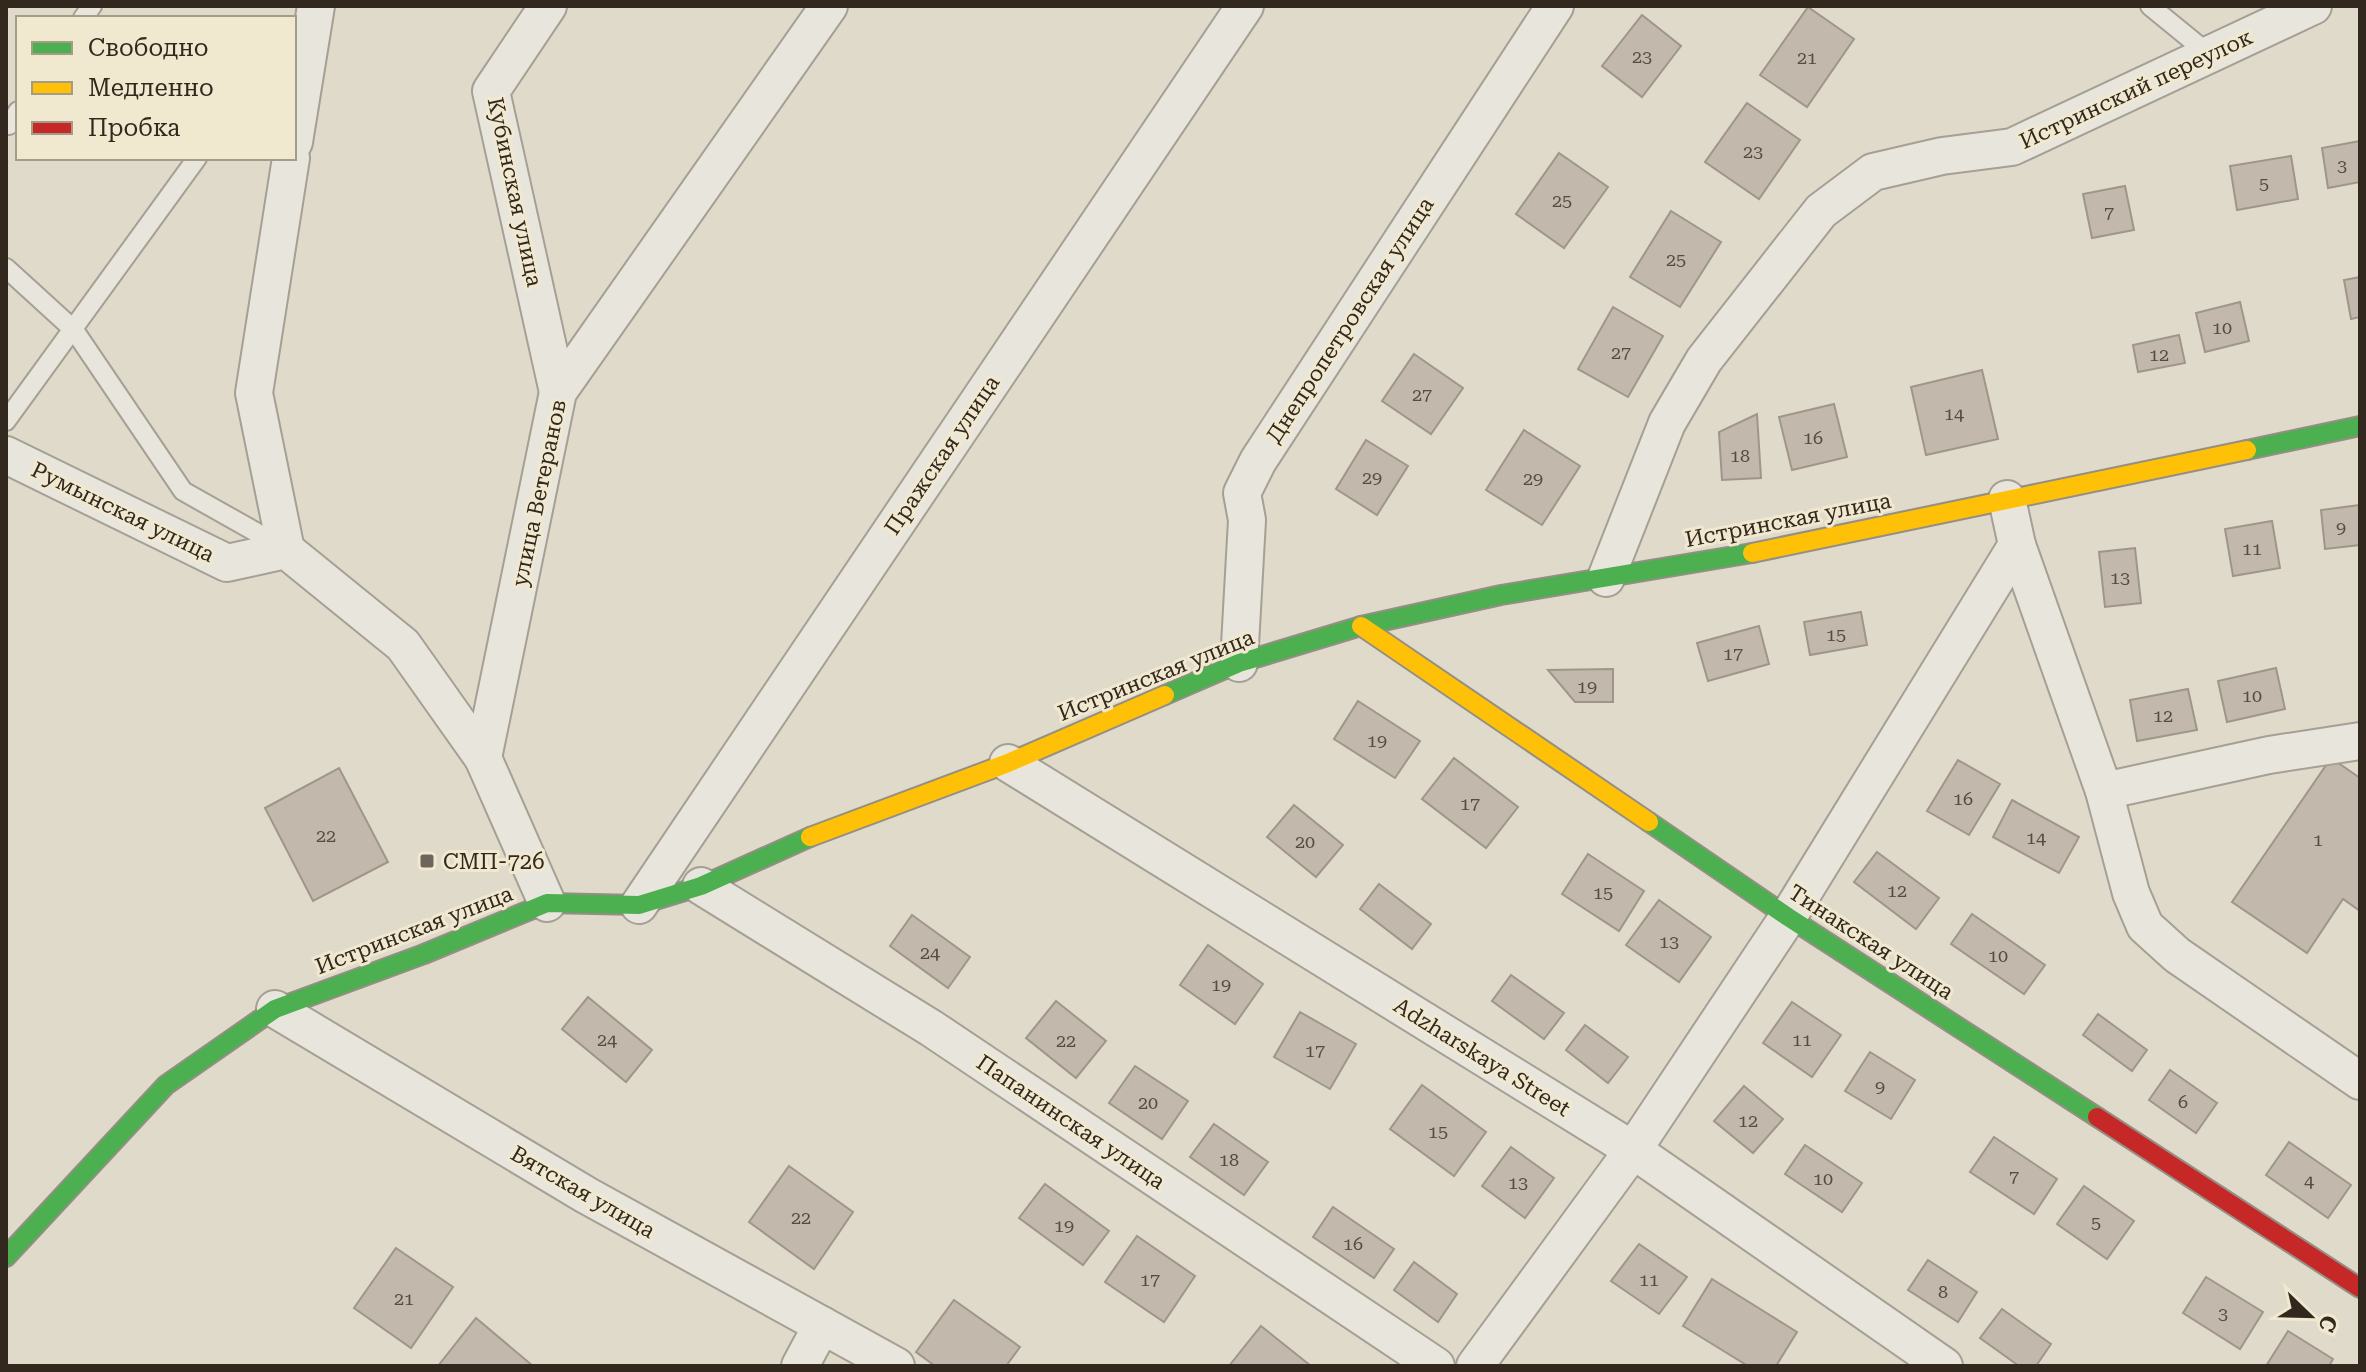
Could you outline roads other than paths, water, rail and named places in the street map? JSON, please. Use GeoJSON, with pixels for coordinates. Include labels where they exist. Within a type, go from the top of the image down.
{"type":"FeatureCollection","features":[{"type":"Feature","properties":{"kind":"street"},"geometry":{"type":"LineString","coordinates":[[296,130],[316,6]]}},
{"type":"Feature","properties":{"kind":"street","name":"Кубинская улица"},"geometry":{"type":"LineString","coordinates":[[548,6],[491,91],[558,392]]}},
{"type":"Feature","properties":{"kind":"street","name":"улица Ветеранов"},"geometry":{"type":"LineString","coordinates":[[483,758],[558,392],[829,6]]}},
{"type":"Feature","properties":{"kind":"street","name":"Пражская улица"},"geometry":{"type":"LineString","coordinates":[[639,905],[1245,6]]}},
{"type":"Feature","properties":{"kind":"street","name":"Днепропетровская улица"},"geometry":{"type":"LineString","coordinates":[[1239,663],[1247,520],[1242,493],[1258,461],[1555,6]]}},
{"type":"Feature","properties":{"kind":"street","name":"Истринский переулок"},"geometry":{"type":"LineString","coordinates":[[1606,578],[1667,423],[1704,360],[1821,211],[1873,172],[1942,156],[2012,147],[2313,6]]}},
{"type":"Feature","properties":{"kind":"street"},"geometry":{"type":"LineString","coordinates":[[291,160],[254,393],[286,550],[403,645],[483,758],[547,903]]}},
{"type":"Feature","properties":{"kind":"street","name":"Истринская улица"},"geometry":{"type":"LineString","coordinates":[[6,1257],[166,1085],[275,1009],[424,954],[547,903],[639,905],[701,886],[801,841],[1008,763],[1239,663],[1361,626],[1501,595],[1730,558],[2360,426]]}},
{"type":"Feature","properties":{"kind":"street","name":"Румынская улица"},"geometry":{"type":"LineString","coordinates":[[6,455],[227,563],[286,550]]}},
{"type":"Feature","properties":{"kind":"street"},"geometry":{"type":"LineString","coordinates":[[2007,499],[2017,545],[2104,791],[2131,893],[2145,926],[2177,955],[2360,1081]]}},
{"type":"Feature","properties":{"kind":"street"},"geometry":{"type":"LineString","coordinates":[[1475,1366],[1633,1150],[1788,917],[2017,545]]}},
{"type":"Feature","properties":{"kind":"street","name":"Тинакская улица"},"geometry":{"type":"LineString","coordinates":[[1361,626],[1788,917],[2360,1288]]}},
{"type":"Feature","properties":{"kind":"street"},"geometry":{"type":"LineString","coordinates":[[2104,791],[2269,755],[2360,741]]}},
{"type":"Feature","properties":{"kind":"street","name":"Adzharskaya Street"},"geometry":{"type":"LineString","coordinates":[[1008,763],[1633,1150],[1944,1366]]}},
{"type":"Feature","properties":{"kind":"street","name":"Папанинская улица"},"geometry":{"type":"LineString","coordinates":[[701,886],[931,1028],[1436,1366]]}},
{"type":"Feature","properties":{"kind":"street","name":"Вятская улица"},"geometry":{"type":"LineString","coordinates":[[275,1009],[586,1195],[896,1366]]}},
{"type":"Feature","properties":{"kind":"street"},"geometry":{"type":"LineString","coordinates":[[800,1366],[822,1325]]}},
{"type":"Feature","properties":{"kind":"lane"},"geometry":{"type":"LineString","coordinates":[[2150,6],[2210,55]]}},
{"type":"Feature","properties":{"kind":"lane"},"geometry":{"type":"LineString","coordinates":[[6,421],[196,160]]}},
{"type":"Feature","properties":{"kind":"lane"},"geometry":{"type":"LineString","coordinates":[[6,268],[74,330],[183,491],[286,550]]}},
{"type":"Feature","properties":{"kind":"place","name":"СМП-726"},"geometry":{"type":"Point","coordinates":[427,861]}}]}
